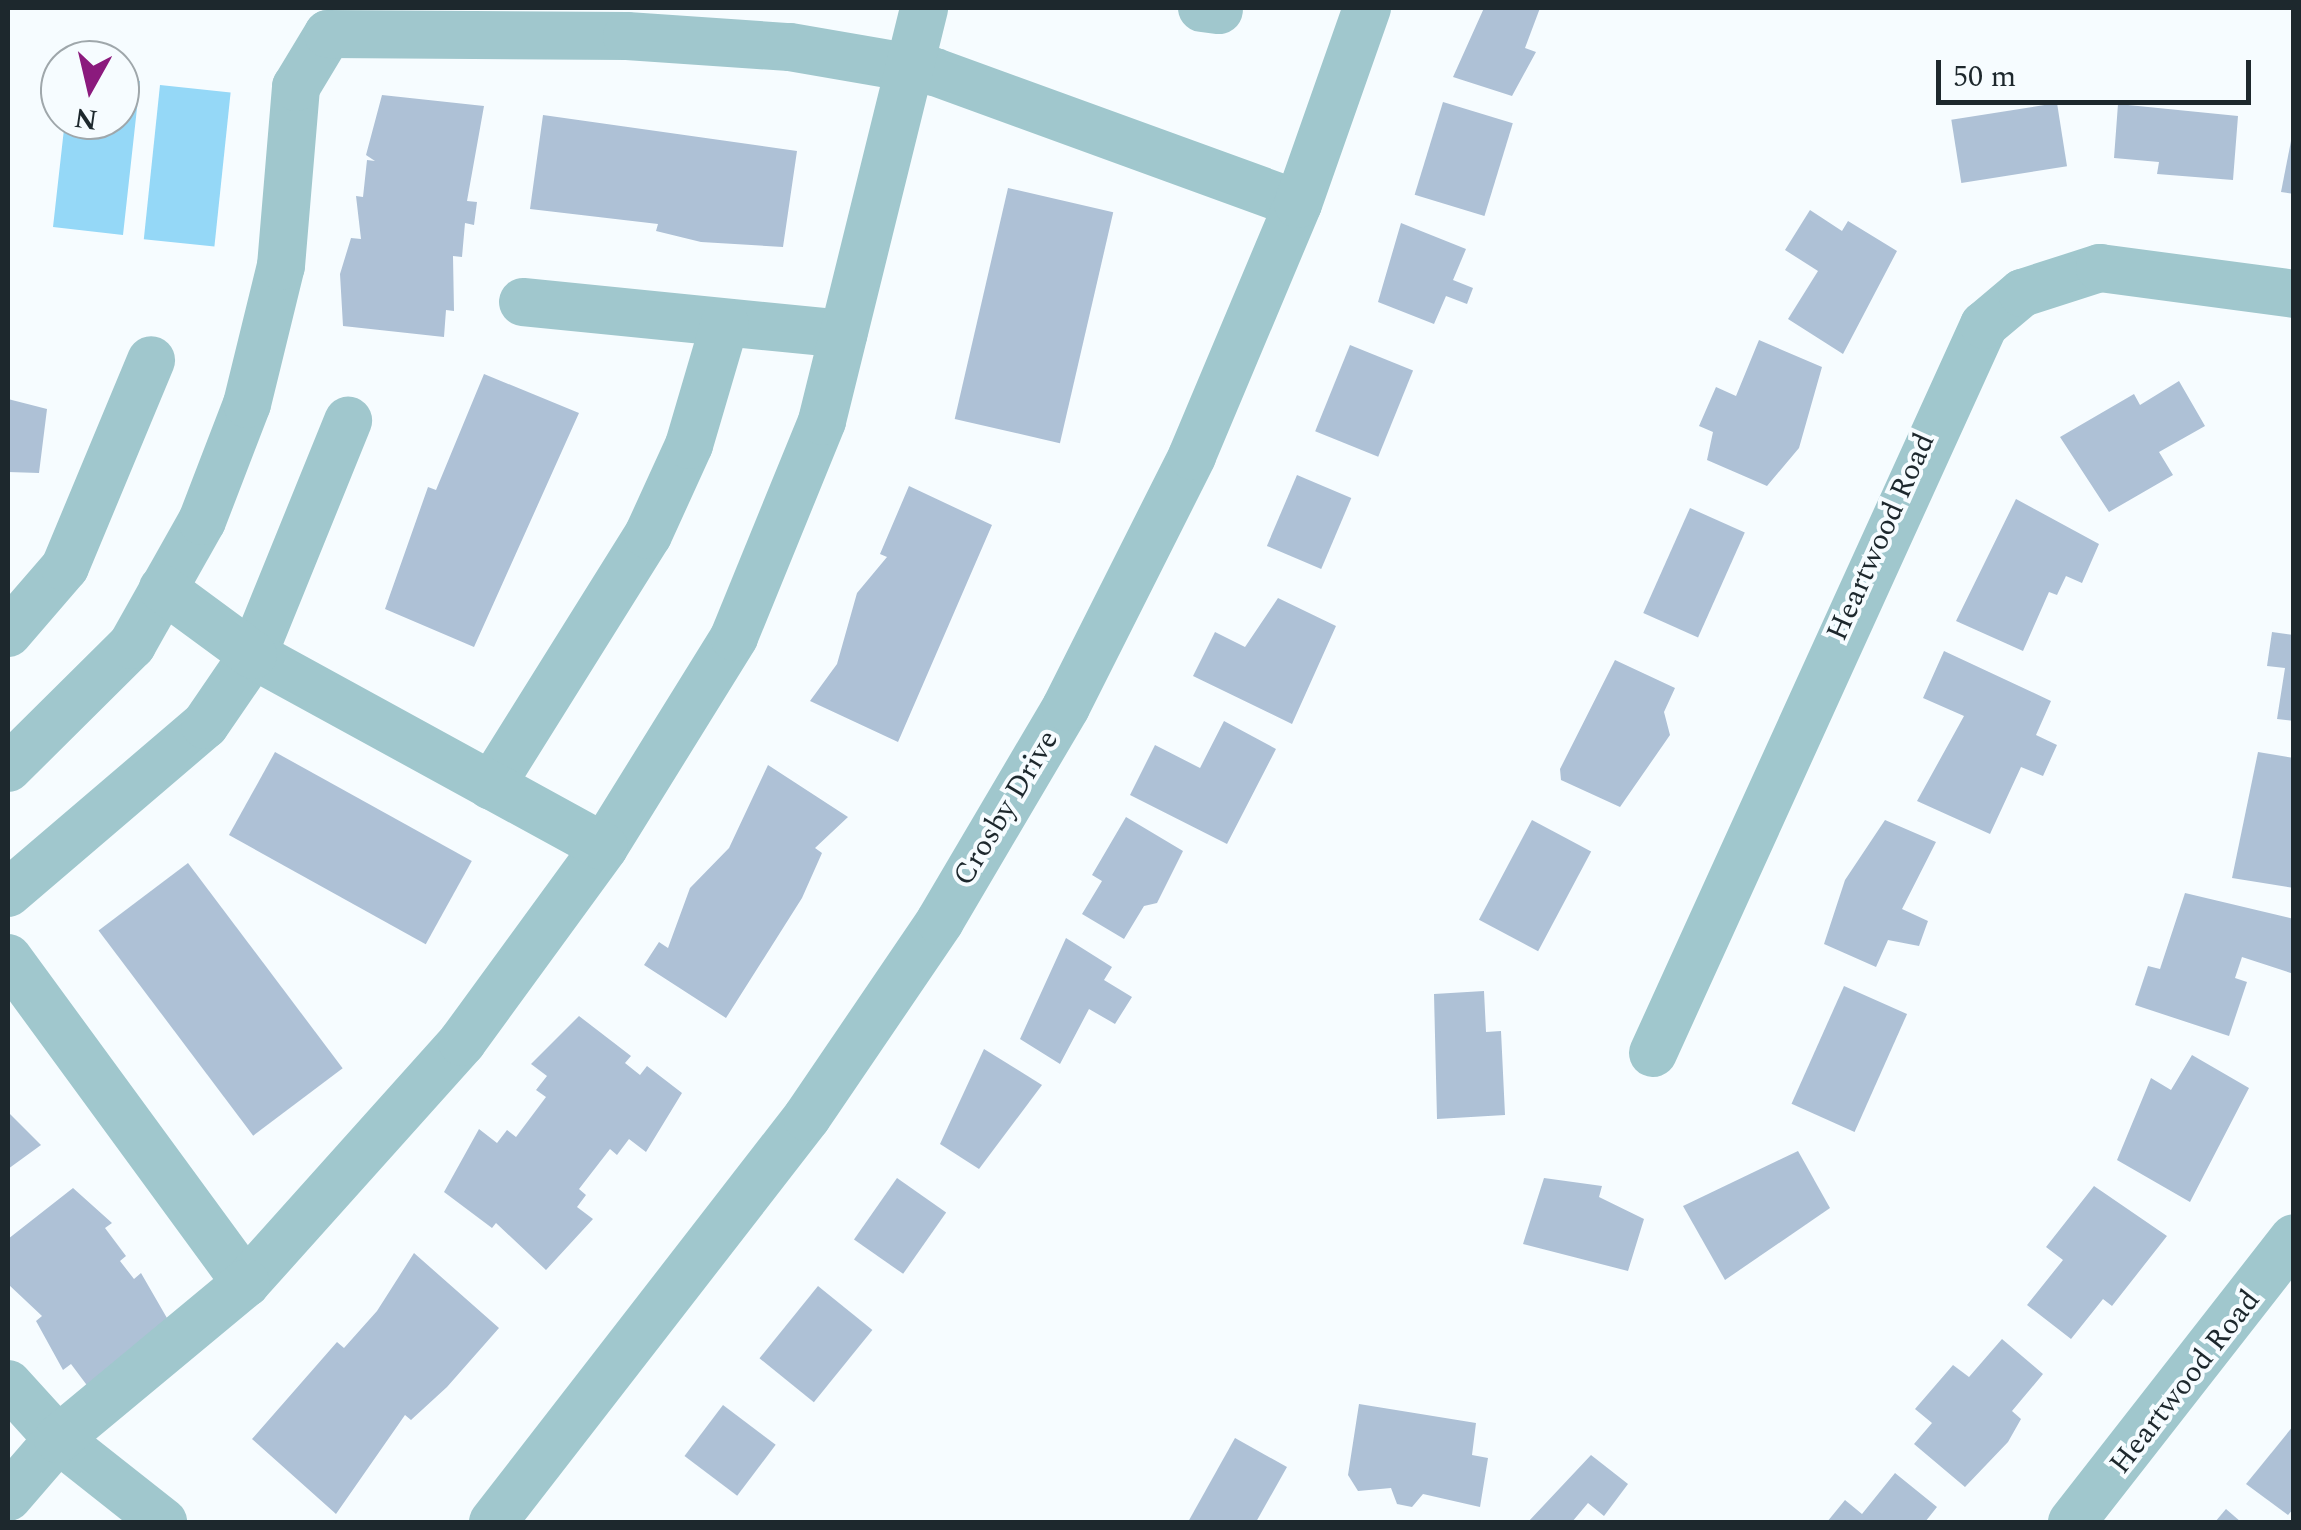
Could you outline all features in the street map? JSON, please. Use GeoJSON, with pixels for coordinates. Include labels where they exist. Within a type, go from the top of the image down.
{"type":"FeatureCollection","features":[{"type":"Feature","properties":{"kind":"street"},"geometry":{"type":"LineString","coordinates":[[8,1498],[58,1439],[246,1283],[462,1042],[604,847],[734,637],[822,421],[924,8]]}},
{"type":"Feature","properties":{"kind":"street","name":"Crosby Drive"},"geometry":{"type":"LineString","coordinates":[[493,1522],[723,1232],[940,920],[1066,708],[1192,456],[1298,204],[1368,8]]}},
{"type":"Feature","properties":{"kind":"street"},"geometry":{"type":"LineString","coordinates":[[8,768],[132,645],[202,521],[247,404],[281,266],[296,87],[328,34],[628,22],[790,46],[910,68],[1298,204]]}},
{"type":"Feature","properties":{"kind":"street","name":"Heartwood Road"},"geometry":{"type":"LineString","coordinates":[[1653,1053],[1984,325],[2022,293],[2100,268],[2294,294]]}},
{"type":"Feature","properties":{"kind":"street"},"geometry":{"type":"LineString","coordinates":[[523,302],[843,334]]}},
{"type":"Feature","properties":{"kind":"street"},"geometry":{"type":"LineString","coordinates":[[491,786],[648,535],[689,446],[726,322]]}},
{"type":"Feature","properties":{"kind":"street"},"geometry":{"type":"LineString","coordinates":[[8,633],[65,567],[152,360]]}},
{"type":"Feature","properties":{"kind":"street"},"geometry":{"type":"LineString","coordinates":[[8,893],[155,775],[206,725],[253,655],[348,421]]}},
{"type":"Feature","properties":{"kind":"street"},"geometry":{"type":"LineString","coordinates":[[163,589],[253,655],[604,847]]}},
{"type":"Feature","properties":{"kind":"street"},"geometry":{"type":"LineString","coordinates":[[8,958],[246,1283]]}},
{"type":"Feature","properties":{"kind":"street","name":"Heartwood Road"},"geometry":{"type":"LineString","coordinates":[[2072,1522],[2294,1238]]}},
{"type":"Feature","properties":{"kind":"street"},"geometry":{"type":"LineString","coordinates":[[8,1384],[58,1439],[164,1522]]}},
{"type":"Feature","properties":{"kind":"shaded area"},"geometry":{"type":"Polygon","coordinates":[[[160,85],[231,92],[214,247],[144,239],[160,85]]]}},
{"type":"Feature","properties":{"kind":"shaded area"},"geometry":{"type":"Polygon","coordinates":[[[63,140],[133,140],[123,235],[53,227],[63,140]]]}},
{"type":"Feature","properties":{"kind":"building"},"geometry":{"type":"Polygon","coordinates":[[[1484,8],[1540,8],[1525,48],[1536,52],[1512,96],[1453,77],[1484,8]]]}},
{"type":"Feature","properties":{"kind":"building"},"geometry":{"type":"Polygon","coordinates":[[[382,95],[484,106],[467,201],[477,202],[474,225],[465,223],[462,257],[453,256],[454,311],[446,310],[444,337],[343,326],[340,274],[351,238],[361,239],[356,196],[363,197],[367,160],[375,161],[366,155],[382,95]]]}},
{"type":"Feature","properties":{"kind":"building"},"geometry":{"type":"Polygon","coordinates":[[[1443,102],[1513,123],[1484,216],[1415,195],[1443,102]]]}},
{"type":"Feature","properties":{"kind":"building"},"geometry":{"type":"Polygon","coordinates":[[[2057,103],[2067,166],[1961,183],[1951,120],[2057,103]]]}},
{"type":"Feature","properties":{"kind":"building"},"geometry":{"type":"Polygon","coordinates":[[[2118,104],[2238,116],[2233,180],[2157,174],[2159,162],[2114,158],[2118,104]]]}},
{"type":"Feature","properties":{"kind":"building"},"geometry":{"type":"Polygon","coordinates":[[[543,115],[797,151],[783,247],[701,242],[656,231],[658,224],[530,209],[543,115]]]}},
{"type":"Feature","properties":{"kind":"building"},"geometry":{"type":"Polygon","coordinates":[[[2294,137],[2294,194],[2281,192],[2294,137]]]}},
{"type":"Feature","properties":{"kind":"building"},"geometry":{"type":"Polygon","coordinates":[[[1008,188],[1113,212],[1060,443],[955,419],[1008,188]]]}},
{"type":"Feature","properties":{"kind":"building"},"geometry":{"type":"Polygon","coordinates":[[[1810,210],[1842,231],[1848,221],[1897,251],[1843,354],[1788,319],[1818,271],[1785,250],[1810,210]]]}},
{"type":"Feature","properties":{"kind":"building"},"geometry":{"type":"Polygon","coordinates":[[[1401,223],[1466,249],[1453,280],[1473,288],[1467,304],[1446,296],[1434,324],[1378,302],[1401,223]]]}},
{"type":"Feature","properties":{"kind":"building"},"geometry":{"type":"Polygon","coordinates":[[[1759,340],[1822,367],[1799,448],[1767,486],[1707,460],[1713,432],[1699,426],[1716,387],[1736,396],[1759,340]]]}},
{"type":"Feature","properties":{"kind":"building"},"geometry":{"type":"Polygon","coordinates":[[[1350,345],[1413,370],[1378,457],[1315,431],[1350,345]]]}},
{"type":"Feature","properties":{"kind":"building"},"geometry":{"type":"Polygon","coordinates":[[[484,374],[579,413],[474,647],[385,609],[428,487],[436,490],[484,374]]]}},
{"type":"Feature","properties":{"kind":"building"},"geometry":{"type":"Polygon","coordinates":[[[2179,381],[2205,426],[2159,452],[2173,475],[2109,512],[2060,437],[2134,394],[2140,405],[2179,381]]]}},
{"type":"Feature","properties":{"kind":"building"},"geometry":{"type":"Polygon","coordinates":[[[8,399],[47,409],[39,473],[8,472],[8,399]]]}},
{"type":"Feature","properties":{"kind":"building"},"geometry":{"type":"Polygon","coordinates":[[[1297,475],[1351,498],[1321,569],[1267,546],[1297,475]]]}},
{"type":"Feature","properties":{"kind":"building"},"geometry":{"type":"Polygon","coordinates":[[[909,486],[992,525],[898,742],[810,701],[837,664],[857,593],[887,557],[880,554],[909,486]]]}},
{"type":"Feature","properties":{"kind":"building"},"geometry":{"type":"Polygon","coordinates":[[[2016,499],[2099,544],[2082,583],[2066,576],[2057,595],[2049,592],[2023,651],[1956,621],[2016,499]]]}},
{"type":"Feature","properties":{"kind":"building"},"geometry":{"type":"Polygon","coordinates":[[[1690,508],[1745,532],[1698,637],[1643,613],[1690,508]]]}},
{"type":"Feature","properties":{"kind":"building"},"geometry":{"type":"Polygon","coordinates":[[[1278,598],[1336,626],[1292,724],[1193,676],[1215,632],[1245,647],[1278,598]]]}},
{"type":"Feature","properties":{"kind":"building"},"geometry":{"type":"Polygon","coordinates":[[[2272,632],[2294,635],[2294,721],[2277,719],[2285,668],[2267,666],[2272,632]]]}},
{"type":"Feature","properties":{"kind":"building"},"geometry":{"type":"Polygon","coordinates":[[[1944,651],[2051,701],[2036,735],[2057,745],[2043,776],[2021,767],[1990,834],[1917,801],[1964,716],[1923,698],[1944,651]]]}},
{"type":"Feature","properties":{"kind":"building"},"geometry":{"type":"Polygon","coordinates":[[[1615,660],[1675,688],[1664,712],[1670,735],[1620,807],[1561,780],[1560,769],[1615,660]]]}},
{"type":"Feature","properties":{"kind":"building"},"geometry":{"type":"Polygon","coordinates":[[[1224,721],[1276,749],[1227,844],[1130,795],[1155,745],[1200,768],[1224,721]]]}},
{"type":"Feature","properties":{"kind":"building"},"geometry":{"type":"Polygon","coordinates":[[[275,752],[472,861],[426,944],[229,835],[275,752]]]}},
{"type":"Feature","properties":{"kind":"building"},"geometry":{"type":"Polygon","coordinates":[[[2258,752],[2294,758],[2294,888],[2232,878],[2258,752]]]}},
{"type":"Feature","properties":{"kind":"building"},"geometry":{"type":"Polygon","coordinates":[[[768,765],[848,817],[815,848],[822,853],[802,898],[726,1018],[644,965],[659,942],[668,948],[690,888],[729,848],[768,765]]]}},
{"type":"Feature","properties":{"kind":"building"},"geometry":{"type":"Polygon","coordinates":[[[1126,817],[1183,851],[1157,903],[1144,906],[1124,939],[1082,914],[1102,881],[1092,875],[1126,817]]]}},
{"type":"Feature","properties":{"kind":"building"},"geometry":{"type":"Polygon","coordinates":[[[1532,820],[1591,851],[1538,951],[1479,920],[1532,820]]]}},
{"type":"Feature","properties":{"kind":"building"},"geometry":{"type":"Polygon","coordinates":[[[1885,820],[1936,842],[1902,909],[1928,921],[1919,946],[1888,940],[1876,967],[1824,944],[1845,880],[1885,820]]]}},
{"type":"Feature","properties":{"kind":"building"},"geometry":{"type":"Polygon","coordinates":[[[188,863],[343,1068],[253,1136],[99,930],[188,863]]]}},
{"type":"Feature","properties":{"kind":"building"},"geometry":{"type":"Polygon","coordinates":[[[2185,893],[2294,919],[2294,974],[2242,957],[2235,978],[2247,982],[2229,1036],[2135,1005],[2148,966],[2160,969],[2185,893]]]}},
{"type":"Feature","properties":{"kind":"building"},"geometry":{"type":"Polygon","coordinates":[[[1066,938],[1112,967],[1104,980],[1132,997],[1115,1024],[1089,1009],[1060,1064],[1020,1039],[1066,938]]]}},
{"type":"Feature","properties":{"kind":"building"},"geometry":{"type":"Polygon","coordinates":[[[1844,986],[1907,1014],[1855,1132],[1792,1104],[1844,986]]]}},
{"type":"Feature","properties":{"kind":"building"},"geometry":{"type":"Polygon","coordinates":[[[1484,991],[1486,1032],[1501,1031],[1505,1115],[1437,1119],[1434,994],[1484,991]]]}},
{"type":"Feature","properties":{"kind":"building"},"geometry":{"type":"Polygon","coordinates":[[[579,1016],[631,1056],[625,1063],[640,1075],[647,1066],[682,1093],[646,1152],[629,1139],[617,1155],[610,1149],[579,1189],[586,1195],[577,1207],[593,1219],[546,1270],[496,1223],[492,1228],[444,1192],[479,1129],[497,1143],[507,1130],[516,1137],[546,1097],[536,1090],[547,1076],[531,1064],[579,1016]]]}},
{"type":"Feature","properties":{"kind":"building"},"geometry":{"type":"Polygon","coordinates":[[[984,1049],[1042,1085],[979,1169],[940,1144],[984,1049]]]}},
{"type":"Feature","properties":{"kind":"building"},"geometry":{"type":"Polygon","coordinates":[[[2192,1055],[2249,1088],[2190,1202],[2117,1160],[2151,1078],[2171,1090],[2192,1055]]]}},
{"type":"Feature","properties":{"kind":"building"},"geometry":{"type":"Polygon","coordinates":[[[8,1112],[41,1145],[8,1169],[8,1112]]]}},
{"type":"Feature","properties":{"kind":"building"},"geometry":{"type":"Polygon","coordinates":[[[1798,1151],[1830,1208],[1725,1280],[1683,1206],[1798,1151]]]}},
{"type":"Feature","properties":{"kind":"building"},"geometry":{"type":"Polygon","coordinates":[[[897,1178],[946,1212],[903,1274],[854,1239],[897,1178]]]}},
{"type":"Feature","properties":{"kind":"building"},"geometry":{"type":"Polygon","coordinates":[[[1544,1178],[1602,1186],[1599,1197],[1644,1219],[1628,1271],[1523,1244],[1544,1178]]]}},
{"type":"Feature","properties":{"kind":"building"},"geometry":{"type":"Polygon","coordinates":[[[2094,1186],[2167,1236],[2112,1306],[2103,1299],[2071,1339],[2027,1305],[2063,1260],[2046,1247],[2094,1186]]]}},
{"type":"Feature","properties":{"kind":"building"},"geometry":{"type":"Polygon","coordinates":[[[73,1188],[112,1223],[105,1228],[126,1256],[120,1261],[134,1279],[141,1273],[171,1325],[89,1388],[71,1364],[63,1370],[36,1321],[42,1316],[8,1284],[8,1239],[73,1188]]]}},
{"type":"Feature","properties":{"kind":"building"},"geometry":{"type":"Polygon","coordinates":[[[414,1253],[499,1328],[447,1387],[411,1420],[405,1415],[336,1514],[252,1439],[337,1342],[344,1348],[377,1311],[414,1253]]]}},
{"type":"Feature","properties":{"kind":"building"},"geometry":{"type":"Polygon","coordinates":[[[818,1286],[872,1330],[814,1402],[759,1358],[818,1286]]]}},
{"type":"Feature","properties":{"kind":"building"},"geometry":{"type":"Polygon","coordinates":[[[2002,1339],[2043,1374],[2012,1411],[2021,1419],[2008,1442],[1965,1487],[1914,1444],[1932,1423],[1915,1409],[1953,1365],[1969,1377],[2002,1339]]]}},
{"type":"Feature","properties":{"kind":"building"},"geometry":{"type":"Polygon","coordinates":[[[1359,1404],[1476,1423],[1472,1455],[1488,1458],[1480,1507],[1423,1494],[1412,1507],[1397,1504],[1391,1488],[1358,1491],[1348,1475],[1359,1404]]]}},
{"type":"Feature","properties":{"kind":"building"},"geometry":{"type":"Polygon","coordinates":[[[723,1405],[776,1445],[737,1496],[684,1456],[723,1405]]]}},
{"type":"Feature","properties":{"kind":"building"},"geometry":{"type":"Polygon","coordinates":[[[2294,1425],[2294,1508],[2288,1515],[2246,1484],[2294,1425]]]}},
{"type":"Feature","properties":{"kind":"building"},"geometry":{"type":"Polygon","coordinates":[[[1235,1438],[1287,1467],[1256,1522],[1188,1522],[1235,1438]]]}},
{"type":"Feature","properties":{"kind":"building"},"geometry":{"type":"Polygon","coordinates":[[[1591,1455],[1628,1484],[1604,1516],[1588,1503],[1572,1522],[1528,1522],[1591,1455]]]}},
{"type":"Feature","properties":{"kind":"building"},"geometry":{"type":"Polygon","coordinates":[[[1895,1473],[1937,1507],[1925,1522],[1827,1522],[1845,1500],[1862,1514],[1895,1473]]]}},
{"type":"Feature","properties":{"kind":"building"},"geometry":{"type":"Polygon","coordinates":[[[2226,1509],[2241,1522],[2215,1522],[2226,1509]]]}}]}
